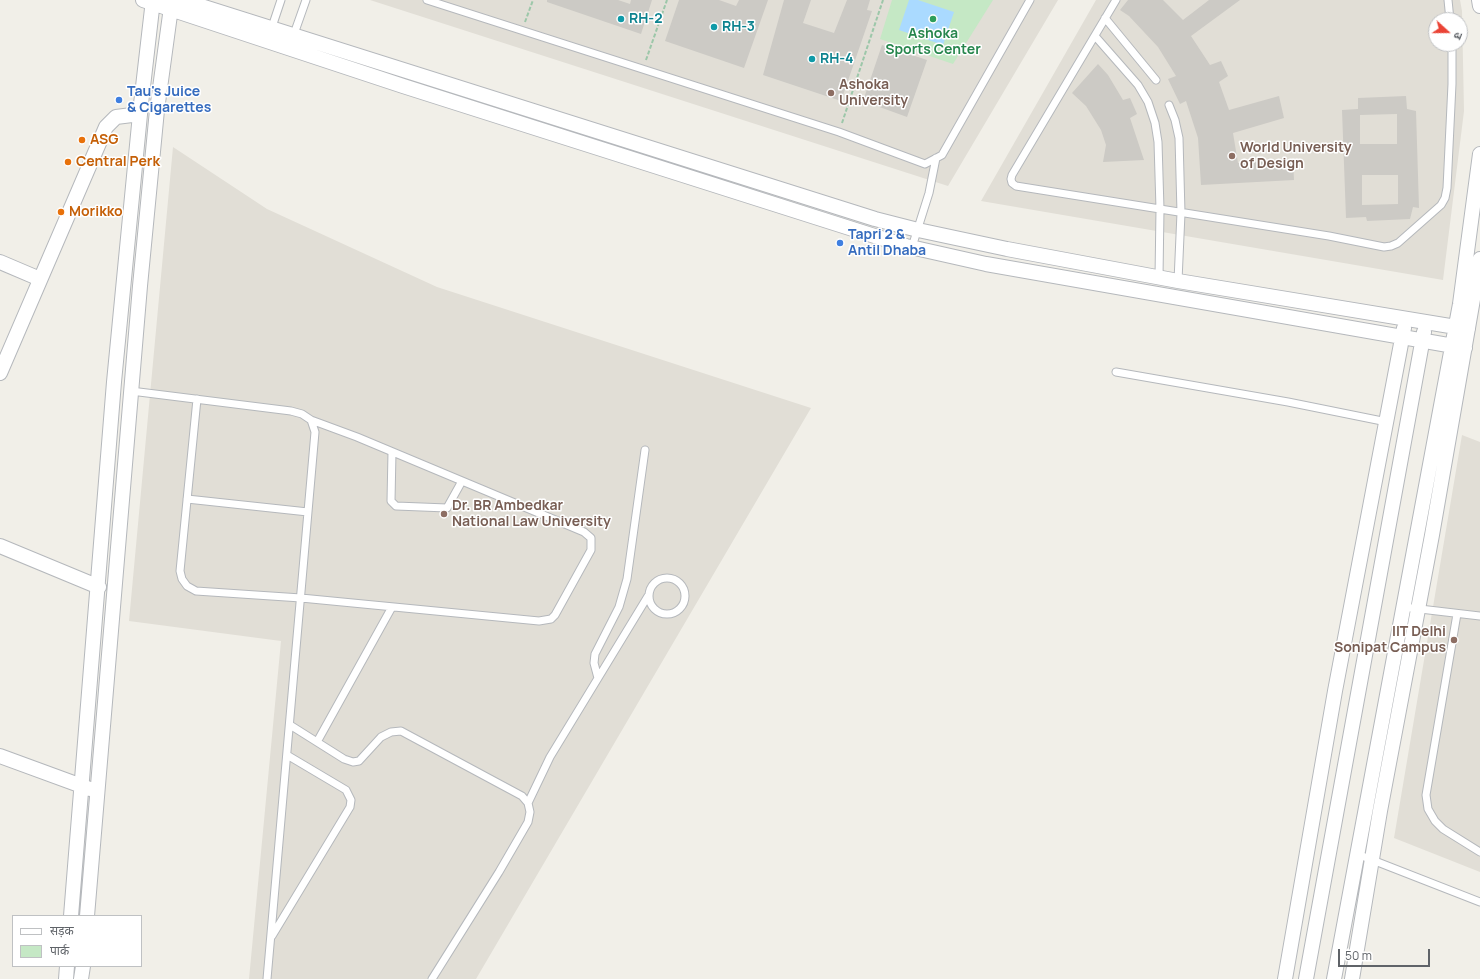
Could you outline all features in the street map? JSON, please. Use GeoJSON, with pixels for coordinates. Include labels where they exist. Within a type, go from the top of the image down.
{"type":"FeatureCollection","features":[{"type":"Feature","properties":{"kind":"street"},"geometry":{"type":"LineString","coordinates":[[182,0],[272,27],[875,219],[999,248],[1178,281],[1462,328]]}},
{"type":"Feature","properties":{"kind":"street"},"geometry":{"type":"LineString","coordinates":[[1479,0],[1480,6]]}},
{"type":"Feature","properties":{"kind":"street"},"geometry":{"type":"LineString","coordinates":[[71,915],[99,587],[111,419],[140,114],[149,1],[171,4],[463,105],[912,247],[943,255],[1001,266],[1459,347]]}},
{"type":"Feature","properties":{"kind":"street"},"geometry":{"type":"LineString","coordinates":[[87,915],[128,420],[157,118],[171,4]]}},
{"type":"Feature","properties":{"kind":"street"},"geometry":{"type":"LineString","coordinates":[[0,373],[106,127],[116,117],[140,114]]}},
{"type":"Feature","properties":{"kind":"street"},"geometry":{"type":"LineString","coordinates":[[1352,979],[1372,859],[1418,610],[1462,328],[1480,154]]}},
{"type":"Feature","properties":{"kind":"street"},"geometry":{"type":"LineString","coordinates":[[1462,328],[1480,259]]}},
{"type":"Feature","properties":{"kind":"street"},"geometry":{"type":"LineString","coordinates":[[0,262],[40,279]]}},
{"type":"Feature","properties":{"kind":"street"},"geometry":{"type":"LineString","coordinates":[[1285,979],[1337,683],[1406,319]]}},
{"type":"Feature","properties":{"kind":"street"},"geometry":{"type":"LineString","coordinates":[[1306,979],[1426,322]]}},
{"type":"Feature","properties":{"kind":"street"},"geometry":{"type":"LineString","coordinates":[[1334,979],[1403,607],[1459,347]]}},
{"type":"Feature","properties":{"kind":"street"},"geometry":{"type":"LineString","coordinates":[[111,419],[128,420]]}},
{"type":"Feature","properties":{"kind":"street"},"geometry":{"type":"LineString","coordinates":[[0,546],[99,587]]}},
{"type":"Feature","properties":{"kind":"street"},"geometry":{"type":"LineString","coordinates":[[0,756],[97,791]]}},
{"type":"Feature","properties":{"kind":"street"},"geometry":{"type":"LineString","coordinates":[[66,979],[67,967]]}},
{"type":"Feature","properties":{"kind":"street"},"geometry":{"type":"LineString","coordinates":[[82,967],[82,979]]}},
{"type":"Feature","properties":{"kind":"lane"},"geometry":{"type":"LineString","coordinates":[[272,27],[281,0]]}},
{"type":"Feature","properties":{"kind":"lane"},"geometry":{"type":"LineString","coordinates":[[294,34],[306,0]]}},
{"type":"Feature","properties":{"kind":"lane"},"geometry":{"type":"LineString","coordinates":[[427,0],[839,132],[925,164],[942,155],[1030,0]]}},
{"type":"Feature","properties":{"kind":"lane"},"geometry":{"type":"LineString","coordinates":[[1116,0],[1012,175],[1012,183],[1020,187],[1329,236],[1384,247],[1398,242],[1441,205],[1445,198],[1448,188],[1452,52]]}},
{"type":"Feature","properties":{"kind":"lane"},"geometry":{"type":"LineString","coordinates":[[1448,0],[1449,12]]}},
{"type":"Feature","properties":{"kind":"lane"},"geometry":{"type":"LineString","coordinates":[[1105,18],[1156,80]]}},
{"type":"Feature","properties":{"kind":"lane"},"geometry":{"type":"LineString","coordinates":[[1095,36],[1138,85],[1148,102],[1155,123],[1158,142],[1160,209],[1159,277]]}},
{"type":"Feature","properties":{"kind":"lane"},"geometry":{"type":"LineString","coordinates":[[1169,105],[1175,120],[1179,138],[1181,213],[1178,281]]}},
{"type":"Feature","properties":{"kind":"lane"},"geometry":{"type":"LineString","coordinates":[[912,247],[929,193],[936,158]]}},
{"type":"Feature","properties":{"kind":"lane"},"geometry":{"type":"LineString","coordinates":[[1116,372],[1288,402],[1387,422]]}},
{"type":"Feature","properties":{"kind":"lane"},"geometry":{"type":"LineString","coordinates":[[131,391],[197,399],[291,411],[302,414],[310,420],[392,452],[584,532],[591,538],[591,550],[559,608],[551,619],[539,621],[301,598],[196,591],[187,586],[182,579],[180,571],[197,399]]}},
{"type":"Feature","properties":{"kind":"lane"},"geometry":{"type":"LineString","coordinates":[[268,979],[315,432],[310,420]]}},
{"type":"Feature","properties":{"kind":"lane"},"geometry":{"type":"LineString","coordinates":[[598,678],[594,662],[595,654],[619,607],[627,579],[645,450]]}},
{"type":"Feature","properties":{"kind":"lane"},"geometry":{"type":"LineString","coordinates":[[392,452],[391,500],[396,506],[447,508],[462,481]]}},
{"type":"Feature","properties":{"kind":"lane"},"geometry":{"type":"LineString","coordinates":[[187,499],[308,512]]}},
{"type":"Feature","properties":{"kind":"lane"},"geometry":{"type":"LineString","coordinates":[[528,803],[550,757],[648,596],[652,585],[662,579],[673,579],[682,587],[685,598],[679,610],[668,615],[656,612],[652,607],[648,596]]}},
{"type":"Feature","properties":{"kind":"lane"},"geometry":{"type":"LineString","coordinates":[[317,742],[392,607]]}},
{"type":"Feature","properties":{"kind":"lane"},"geometry":{"type":"LineString","coordinates":[[1403,607],[1418,610],[1480,616]]}},
{"type":"Feature","properties":{"kind":"lane"},"geometry":{"type":"LineString","coordinates":[[1457,614],[1426,795],[1428,809],[1435,822],[1443,829],[1480,852]]}},
{"type":"Feature","properties":{"kind":"lane"},"geometry":{"type":"LineString","coordinates":[[290,725],[344,759],[353,762],[360,761],[381,737],[391,732],[401,732],[522,796],[528,803],[530,812],[528,822],[499,872],[432,979]]}},
{"type":"Feature","properties":{"kind":"lane"},"geometry":{"type":"LineString","coordinates":[[271,938],[350,806],[351,800],[346,790],[287,755]]}},
{"type":"Feature","properties":{"kind":"lane"},"geometry":{"type":"LineString","coordinates":[[1357,854],[1480,902]]}},
{"type":"Feature","properties":{"kind":"path"},"geometry":{"type":"LineString","coordinates":[[522,30],[533,0]]}},
{"type":"Feature","properties":{"kind":"path"},"geometry":{"type":"LineString","coordinates":[[643,69],[667,0]]}},
{"type":"Feature","properties":{"kind":"path"},"geometry":{"type":"LineString","coordinates":[[839,132],[883,0]]}},
{"type":"Feature","properties":{"kind":"shaded area","name":"Ashoka University"},"geometry":{"type":"Polygon","coordinates":[[[370,0],[1058,0],[948,186],[370,0]]]}},
{"type":"Feature","properties":{"kind":"shaded area","name":"World University of Design"},"geometry":{"type":"Polygon","coordinates":[[[1096,0],[1460,0],[1462,12],[1428,12],[1428,52],[1463,52],[1464,111],[1443,280],[981,201],[1096,0]]]}},
{"type":"Feature","properties":{"kind":"shaded area","name":"Dr. BR Ambedkar National Law University"},"geometry":{"type":"Polygon","coordinates":[[[173,147],[267,209],[437,287],[811,408],[476,979],[249,979],[281,641],[129,621],[173,147]]]}},
{"type":"Feature","properties":{"kind":"shaded area","name":"IIT Delhi Sonipat Campus"},"geometry":{"type":"Polygon","coordinates":[[[1462,435],[1480,442],[1480,872],[1394,838],[1462,435]]]}},
{"type":"Feature","properties":{"kind":"green space","name":"Ashoka Sports Center"},"geometry":{"type":"Polygon","coordinates":[[[892,0],[993,0],[953,64],[880,39],[892,0]]]}},
{"type":"Feature","properties":{"kind":"water"},"geometry":{"type":"Polygon","coordinates":[[[909,0],[918,0],[954,12],[943,45],[899,30],[909,0]]]}},
{"type":"Feature","properties":{"kind":"building","name":"RH-2"},"geometry":{"type":"Polygon","coordinates":[[[547,0],[618,0],[630,4],[631,0],[652,0],[641,34],[547,2],[547,0]]]}},
{"type":"Feature","properties":{"kind":"building","name":"RH-3"},"geometry":{"type":"Polygon","coordinates":[[[679,0],[719,0],[736,6],[739,0],[768,0],[744,68],[665,41],[679,0]]]}},
{"type":"Feature","properties":{"kind":"building","name":"RH-4"},"geometry":{"type":"Polygon","coordinates":[[[784,0],[811,0],[803,23],[834,33],[847,0],[870,0],[867,10],[872,11],[841,101],[763,75],[784,0]]]}},
{"type":"Feature","properties":{"kind":"building"},"geometry":{"type":"Polygon","coordinates":[[[1128,0],[1163,0],[1183,20],[1209,0],[1240,0],[1191,36],[1210,65],[1221,61],[1228,76],[1219,82],[1229,110],[1279,96],[1284,118],[1233,133],[1238,163],[1293,160],[1294,180],[1201,185],[1198,138],[1186,101],[1180,104],[1168,79],[1176,76],[1158,47],[1129,16],[1120,10],[1128,0]]]}},
{"type":"Feature","properties":{"kind":"building"},"geometry":{"type":"Polygon","coordinates":[[[882,45],[927,60],[907,117],[863,101],[882,45]]]}},
{"type":"Feature","properties":{"kind":"building"},"geometry":{"type":"Polygon","coordinates":[[[1098,64],[1108,75],[1123,100],[1130,98],[1137,114],[1130,118],[1144,160],[1103,162],[1106,145],[1101,130],[1086,106],[1072,93],[1098,64]]]}},
{"type":"Feature","properties":{"kind":"building"},"geometry":{"type":"Polygon","coordinates":[[[1406,96],[1407,109],[1416,111],[1419,208],[1413,207],[1410,219],[1367,221],[1366,217],[1346,218],[1342,110],[1358,109],[1358,98],[1406,96]],[[1397,114],[1360,115],[1360,144],[1397,144],[1397,114]],[[1362,175],[1362,205],[1398,204],[1398,175],[1362,175]]]}},
{"type":"Feature","properties":{"kind":"place","name":"RH-2"},"geometry":{"type":"Point","coordinates":[621,19]}},
{"type":"Feature","properties":{"kind":"place","name":"Ashoka Sports Center"},"geometry":{"type":"Point","coordinates":[933,19]}},
{"type":"Feature","properties":{"kind":"place","name":"RH-3"},"geometry":{"type":"Point","coordinates":[714,27]}},
{"type":"Feature","properties":{"kind":"place","name":"RH-4"},"geometry":{"type":"Point","coordinates":[812,59]}},
{"type":"Feature","properties":{"kind":"place","name":"Ashoka University"},"geometry":{"type":"Point","coordinates":[831,93]}},
{"type":"Feature","properties":{"kind":"place","name":"Tau's Juice & Cigarettes"},"geometry":{"type":"Point","coordinates":[119,100]}},
{"type":"Feature","properties":{"kind":"place","name":"ASG"},"geometry":{"type":"Point","coordinates":[82,140]}},
{"type":"Feature","properties":{"kind":"place","name":"World University of Design"},"geometry":{"type":"Point","coordinates":[1232,156]}},
{"type":"Feature","properties":{"kind":"place","name":"Central Perk"},"geometry":{"type":"Point","coordinates":[68,162]}},
{"type":"Feature","properties":{"kind":"place","name":"Morikko"},"geometry":{"type":"Point","coordinates":[61,212]}},
{"type":"Feature","properties":{"kind":"place","name":"Tapri 2 & Antil Dhaba"},"geometry":{"type":"Point","coordinates":[840,243]}},
{"type":"Feature","properties":{"kind":"place","name":"Dr. BR Ambedkar National Law University"},"geometry":{"type":"Point","coordinates":[444,514]}},
{"type":"Feature","properties":{"kind":"place","name":"IIT Delhi Sonipat Campus"},"geometry":{"type":"Point","coordinates":[1454,640]}}]}
